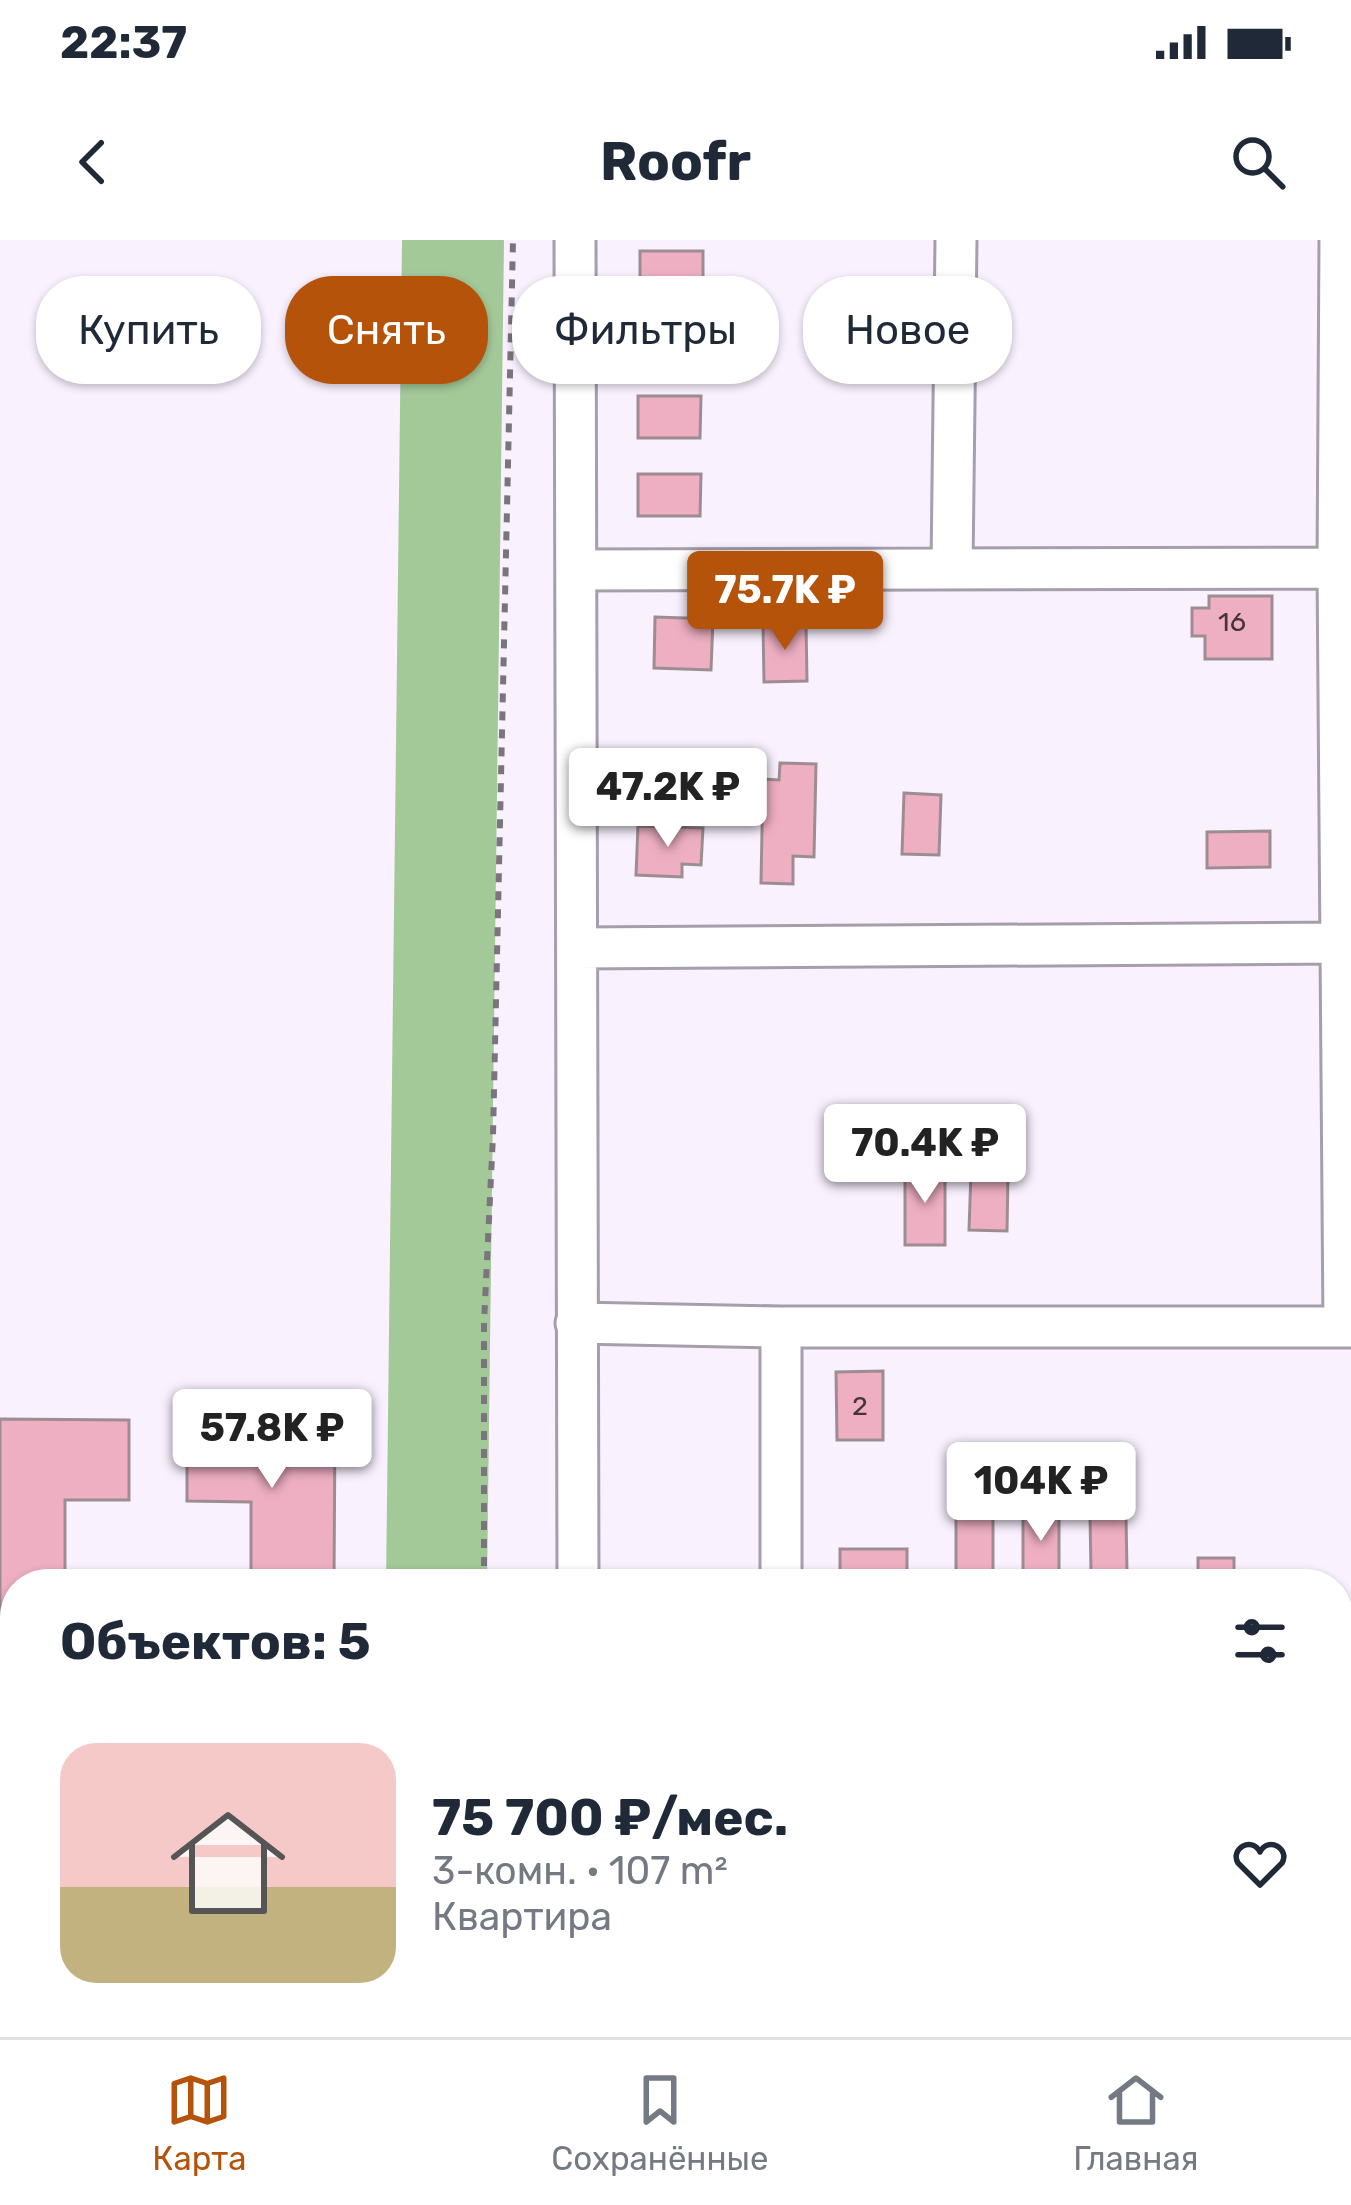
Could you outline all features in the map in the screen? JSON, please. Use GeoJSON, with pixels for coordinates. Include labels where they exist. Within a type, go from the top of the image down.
{"type":"FeatureCollection","features":[{"type":"Feature","properties":{"kind":"street"},"geometry":{"type":"LineString","coordinates":[[575,240],[578,1569]]}},
{"type":"Feature","properties":{"kind":"street"},"geometry":{"type":"LineString","coordinates":[[952,567],[956,240]]}},
{"type":"Feature","properties":{"kind":"street"},"geometry":{"type":"LineString","coordinates":[[576,1322],[781,1327],[1347,1327],[1340,943],[1345,568],[1340,240]]}},
{"type":"Feature","properties":{"kind":"street"},"geometry":{"type":"LineString","coordinates":[[576,570],[1345,568]]}},
{"type":"Feature","properties":{"kind":"street"},"geometry":{"type":"LineString","coordinates":[[578,948],[1340,943]]}},
{"type":"Feature","properties":{"kind":"street"},"geometry":{"type":"LineString","coordinates":[[781,1327],[781,1569]]}},
{"type":"Feature","properties":{"kind":"path"},"geometry":{"type":"LineString","coordinates":[[484,1569],[484,1322],[493,1135],[513,240]]}},
{"type":"Feature","properties":{"kind":"green space"},"geometry":{"type":"Polygon","coordinates":[[[402,240],[504,240],[487,1569],[386,1569],[400,384],[488,384],[488,276],[402,276],[402,240]]]}},
{"type":"Feature","properties":{"kind":"building"},"geometry":{"type":"Polygon","coordinates":[[[640,251],[703,251],[703,276],[640,276],[640,251]]]}},
{"type":"Feature","properties":{"kind":"building"},"geometry":{"type":"Polygon","coordinates":[[[638,396],[701,396],[700,438],[638,438],[638,396]]]}},
{"type":"Feature","properties":{"kind":"building"},"geometry":{"type":"Polygon","coordinates":[[[638,474],[701,474],[700,516],[638,516],[638,474]]]}},
{"type":"Feature","properties":{"kind":"building"},"geometry":{"type":"Polygon","coordinates":[[[1209,596],[1272,596],[1272,659],[1205,659],[1205,636],[1192,636],[1192,608],[1209,608],[1209,596]]]}},
{"type":"Feature","properties":{"kind":"building"},"geometry":{"type":"Polygon","coordinates":[[[655,617],[713,619],[711,670],[654,668],[655,617]]]}},
{"type":"Feature","properties":{"kind":"building"},"geometry":{"type":"Polygon","coordinates":[[[806,623],[807,681],[764,682],[763,624],[806,623]]]}},
{"type":"Feature","properties":{"kind":"building"},"geometry":{"type":"Polygon","coordinates":[[[780,763],[816,764],[814,857],[793,856],[793,884],[761,883],[763,779],[779,780],[780,763]]]}},
{"type":"Feature","properties":{"kind":"building"},"geometry":{"type":"Polygon","coordinates":[[[904,793],[941,795],[939,855],[902,854],[904,793]]]}},
{"type":"Feature","properties":{"kind":"building"},"geometry":{"type":"Polygon","coordinates":[[[638,826],[703,828],[701,865],[682,864],[682,877],[636,875],[638,826]]]}},
{"type":"Feature","properties":{"kind":"building"},"geometry":{"type":"Polygon","coordinates":[[[1270,831],[1270,867],[1207,868],[1207,832],[1270,831]]]}},
{"type":"Feature","properties":{"kind":"building"},"geometry":{"type":"Polygon","coordinates":[[[905,1168],[945,1168],[945,1245],[905,1245],[905,1168]]]}},
{"type":"Feature","properties":{"kind":"building"},"geometry":{"type":"Polygon","coordinates":[[[971,1173],[1008,1174],[1007,1231],[969,1230],[971,1173]]]}},
{"type":"Feature","properties":{"kind":"building"},"geometry":{"type":"Polygon","coordinates":[[[883,1371],[883,1440],[837,1440],[836,1372],[883,1371]]]}},
{"type":"Feature","properties":{"kind":"building"},"geometry":{"type":"Polygon","coordinates":[[[0,1419],[129,1420],[129,1500],[65,1500],[65,1569],[0,1569],[0,1419]]]}},
{"type":"Feature","properties":{"kind":"building"},"geometry":{"type":"Polygon","coordinates":[[[187,1421],[335,1422],[334,1569],[251,1569],[251,1502],[187,1501],[187,1421]]]}},
{"type":"Feature","properties":{"kind":"building"},"geometry":{"type":"Polygon","coordinates":[[[956,1516],[993,1516],[993,1569],[956,1569],[956,1516]]]}},
{"type":"Feature","properties":{"kind":"building"},"geometry":{"type":"Polygon","coordinates":[[[1023,1516],[1059,1516],[1059,1569],[1023,1569],[1023,1516]]]}},
{"type":"Feature","properties":{"kind":"building"},"geometry":{"type":"Polygon","coordinates":[[[1090,1516],[1126,1516],[1127,1569],[1091,1569],[1090,1516]]]}},
{"type":"Feature","properties":{"kind":"building"},"geometry":{"type":"Polygon","coordinates":[[[840,1549],[907,1549],[907,1569],[840,1569],[840,1549]]]}},
{"type":"Feature","properties":{"kind":"building"},"geometry":{"type":"Polygon","coordinates":[[[1198,1558],[1234,1558],[1234,1569],[1198,1569],[1198,1558]]]}}]}
